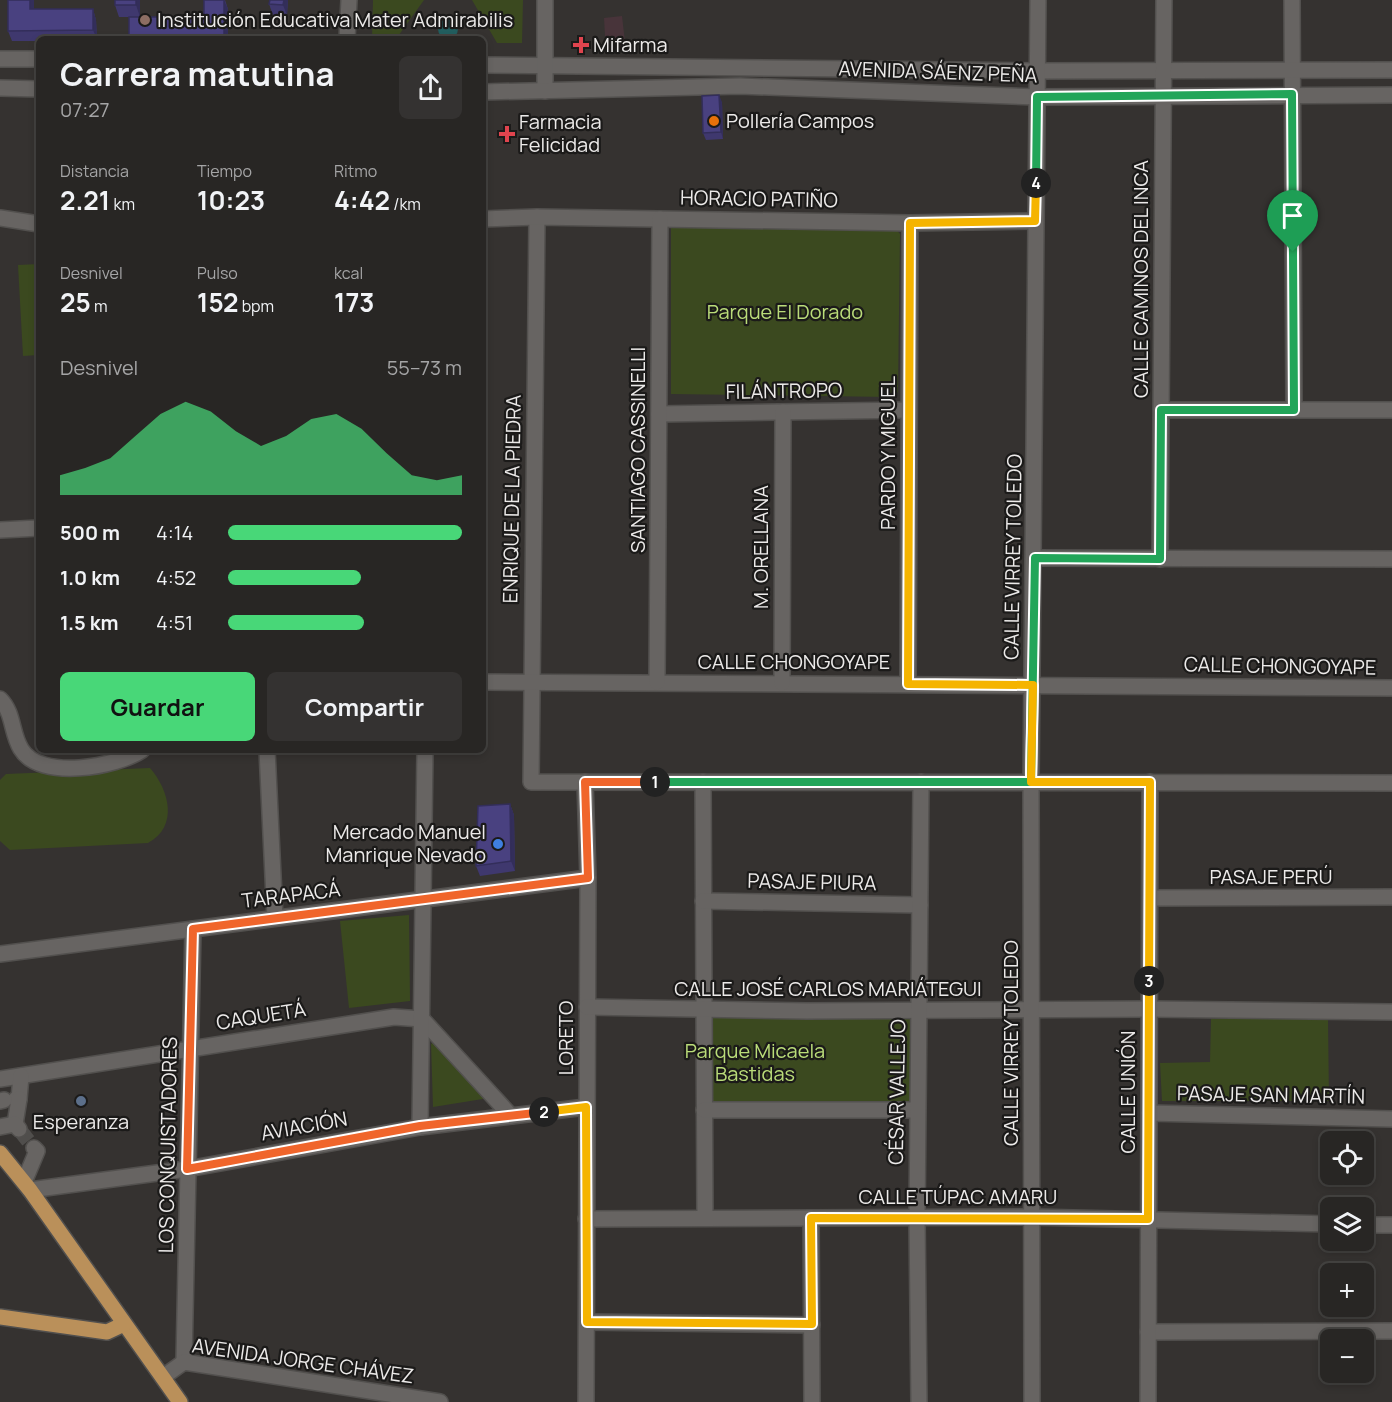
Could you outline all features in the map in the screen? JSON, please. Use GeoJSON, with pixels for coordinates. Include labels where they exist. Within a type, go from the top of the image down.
{"type":"FeatureCollection","features":[{"type":"Feature","properties":{"kind":"main road"},"geometry":{"type":"LineString","coordinates":[[0,1153],[27,1186],[180,1402]]}},
{"type":"Feature","properties":{"kind":"main road"},"geometry":{"type":"LineString","coordinates":[[0,1317],[107,1332],[124,1324]]}},
{"type":"Feature","properties":{"kind":"street"},"geometry":{"type":"LineString","coordinates":[[347,36],[349,0]]}},
{"type":"Feature","properties":{"kind":"street"},"geometry":{"type":"LineString","coordinates":[[544,90],[545,0]]}},
{"type":"Feature","properties":{"kind":"street","name":"CALLE VIRREY TOLEDO"},"geometry":{"type":"LineString","coordinates":[[1032,1402],[1031,782],[1035,558],[1035,221],[1038,0]]}},
{"type":"Feature","properties":{"kind":"street","name":"CALLE CAMINOS DEL INCA"},"geometry":{"type":"LineString","coordinates":[[1160,559],[1164,0]]}},
{"type":"Feature","properties":{"kind":"street"},"geometry":{"type":"LineString","coordinates":[[1292,0],[1294,410]]}},
{"type":"Feature","properties":{"kind":"street"},"geometry":{"type":"LineString","coordinates":[[0,58],[36,59]]}},
{"type":"Feature","properties":{"kind":"street","name":"AVENIDA SÁENZ PEÑA"},"geometry":{"type":"LineString","coordinates":[[486,65],[1038,71],[1292,68],[1392,70]]}},
{"type":"Feature","properties":{"kind":"street","name":"AVENIDA SÁENZ PEÑA"},"geometry":{"type":"LineString","coordinates":[[486,92],[740,86],[1037,97],[1392,94]]}},
{"type":"Feature","properties":{"kind":"street"},"geometry":{"type":"LineString","coordinates":[[0,87],[36,89]]}},
{"type":"Feature","properties":{"kind":"street","name":"HORACIO PATIÑO"},"geometry":{"type":"LineString","coordinates":[[486,219],[537,217],[910,223],[1035,221]]}},
{"type":"Feature","properties":{"kind":"street","name":"ENRIQUE DE LA PIEDRA"},"geometry":{"type":"LineString","coordinates":[[537,217],[531,782],[585,782]]}},
{"type":"Feature","properties":{"kind":"street"},"geometry":{"type":"LineString","coordinates":[[0,218],[36,224]]}},
{"type":"Feature","properties":{"kind":"street","name":"SANTIAGO CASSINELLI"},"geometry":{"type":"LineString","coordinates":[[657,681],[660,219]]}},
{"type":"Feature","properties":{"kind":"street","name":"PARDO Y MIGUEL"},"geometry":{"type":"LineString","coordinates":[[908,684],[910,223]]}},
{"type":"Feature","properties":{"kind":"street","name":"FILÁNTROPO"},"geometry":{"type":"LineString","coordinates":[[659,414],[909,410]]}},
{"type":"Feature","properties":{"kind":"street"},"geometry":{"type":"LineString","coordinates":[[1161,410],[1392,410]]}},
{"type":"Feature","properties":{"kind":"street","name":"M. ORELLANA"},"geometry":{"type":"LineString","coordinates":[[782,683],[783,412]]}},
{"type":"Feature","properties":{"kind":"street"},"geometry":{"type":"LineString","coordinates":[[0,530],[36,528]]}},
{"type":"Feature","properties":{"kind":"street"},"geometry":{"type":"LineString","coordinates":[[1035,558],[1392,560]]}},
{"type":"Feature","properties":{"kind":"street","name":"CALLE CHONGOYAPE"},"geometry":{"type":"LineString","coordinates":[[486,682],[531,680],[1392,688]]}},
{"type":"Feature","properties":{"kind":"street"},"geometry":{"type":"LineString","coordinates":[[0,699],[8,708],[20,748],[27,757],[38,764],[60,768],[100,765],[131,757],[137,753]]}},
{"type":"Feature","properties":{"kind":"street"},"geometry":{"type":"LineString","coordinates":[[267,753],[275,918]]}},
{"type":"Feature","properties":{"kind":"street"},"geometry":{"type":"LineString","coordinates":[[420,1126],[425,753]]}},
{"type":"Feature","properties":{"kind":"street"},"geometry":{"type":"LineString","coordinates":[[585,782],[1392,783]]}},
{"type":"Feature","properties":{"kind":"street","name":"LORETO"},"geometry":{"type":"LineString","coordinates":[[585,782],[588,878],[586,1402]]}},
{"type":"Feature","properties":{"kind":"street"},"geometry":{"type":"LineString","coordinates":[[703,782],[705,1218]]}},
{"type":"Feature","properties":{"kind":"street","name":"CÉSAR VALLEJO"},"geometry":{"type":"LineString","coordinates":[[919,1402],[916,1218],[921,782]]}},
{"type":"Feature","properties":{"kind":"street","name":"CALLE UNIÓN"},"geometry":{"type":"LineString","coordinates":[[1148,1402],[1150,782]]}},
{"type":"Feature","properties":{"kind":"street","name":"TARAPACÁ"},"geometry":{"type":"LineString","coordinates":[[0,954],[588,878]]}},
{"type":"Feature","properties":{"kind":"street","name":"PASAJE PERÚ"},"geometry":{"type":"LineString","coordinates":[[1150,898],[1392,897]]}},
{"type":"Feature","properties":{"kind":"street","name":"PASAJE PIURA"},"geometry":{"type":"LineString","coordinates":[[703,901],[920,905]]}},
{"type":"Feature","properties":{"kind":"street","name":"LOS CONQUISTADORES"},"geometry":{"type":"LineString","coordinates":[[184,1362],[193,929]]}},
{"type":"Feature","properties":{"kind":"street","name":"CALLE JOSÉ CARLOS MARIÁTEGUI"},"geometry":{"type":"LineString","coordinates":[[587,1007],[918,1011],[1149,1009],[1392,1012]]}},
{"type":"Feature","properties":{"kind":"street","name":"CAQUETÁ"},"geometry":{"type":"LineString","coordinates":[[0,1079],[394,1017],[422,1019]]}},
{"type":"Feature","properties":{"kind":"street"},"geometry":{"type":"LineString","coordinates":[[422,1019],[511,1116]]}},
{"type":"Feature","properties":{"kind":"street"},"geometry":{"type":"LineString","coordinates":[[11,1126],[10,1100],[21,1076]]}},
{"type":"Feature","properties":{"kind":"street","name":"AVIACIÓN"},"geometry":{"type":"LineString","coordinates":[[27,1186],[187,1169],[420,1126],[586,1107]]}},
{"type":"Feature","properties":{"kind":"street"},"geometry":{"type":"LineString","coordinates":[[704,1110],[917,1110]]}},
{"type":"Feature","properties":{"kind":"street","name":"PASAJE SAN MARTÍN"},"geometry":{"type":"LineString","coordinates":[[1149,1113],[1392,1119]]}},
{"type":"Feature","properties":{"kind":"street"},"geometry":{"type":"LineString","coordinates":[[27,1186],[37,1151],[34,1148]]}},
{"type":"Feature","properties":{"kind":"street","name":"CALLE TÚPAC AMARU"},"geometry":{"type":"LineString","coordinates":[[586,1219],[1032,1217],[1320,1224]]}},
{"type":"Feature","properties":{"kind":"street"},"geometry":{"type":"LineString","coordinates":[[811,1218],[812,1402]]}},
{"type":"Feature","properties":{"kind":"street"},"geometry":{"type":"LineString","coordinates":[[1374,1225],[1392,1225]]}},
{"type":"Feature","properties":{"kind":"street"},"geometry":{"type":"LineString","coordinates":[[587,1322],[812,1324]]}},
{"type":"Feature","properties":{"kind":"street"},"geometry":{"type":"LineString","coordinates":[[1148,1332],[1392,1330]]}},
{"type":"Feature","properties":{"kind":"street","name":"AVENIDA JORGE CHÁVEZ"},"geometry":{"type":"LineString","coordinates":[[163,1377],[184,1362],[440,1402]]}},
{"type":"Feature","properties":{"kind":"street"},"geometry":{"type":"LineString","coordinates":[[336,1386],[347,1402]]}},
{"type":"Feature","properties":{"kind":"shaded area"},"geometry":{"type":"Polygon","coordinates":[[[622,16],[626,51],[606,52],[604,18],[622,16]]]}},
{"type":"Feature","properties":{"kind":"green space"},"geometry":{"type":"Polygon","coordinates":[[[373,0],[424,0],[398,36],[372,36],[373,0]]]}},
{"type":"Feature","properties":{"kind":"green space"},"geometry":{"type":"Polygon","coordinates":[[[472,0],[523,0],[522,43],[497,43],[472,0]]]}},
{"type":"Feature","properties":{"kind":"green space","name":"Parque El Dorado"},"geometry":{"type":"Polygon","coordinates":[[[671,227],[896,229],[900,234],[898,392],[893,397],[671,394],[671,227]]]}},
{"type":"Feature","properties":{"kind":"green space"},"geometry":{"type":"Polygon","coordinates":[[[36,264],[36,355],[23,356],[18,265],[36,264]]]}},
{"type":"Feature","properties":{"kind":"green space"},"geometry":{"type":"Polygon","coordinates":[[[150,768],[162,787],[168,807],[164,827],[158,836],[148,843],[10,850],[0,841],[0,780],[6,774],[150,768]]]}},
{"type":"Feature","properties":{"kind":"green space"},"geometry":{"type":"Polygon","coordinates":[[[409,915],[410,1001],[349,1008],[340,921],[409,915]]]}},
{"type":"Feature","properties":{"kind":"green space","name":"Parque Micaela Bastidas"},"geometry":{"type":"Polygon","coordinates":[[[710,1016],[912,1019],[911,1107],[710,1108],[710,1016]]]}},
{"type":"Feature","properties":{"kind":"green space"},"geometry":{"type":"Polygon","coordinates":[[[1211,1019],[1328,1019],[1329,1101],[1162,1101],[1160,1063],[1210,1062],[1211,1019]]]}},
{"type":"Feature","properties":{"kind":"green space"},"geometry":{"type":"Polygon","coordinates":[[[434,1042],[489,1098],[433,1107],[431,1044],[434,1042]]]}},
{"type":"Feature","properties":{"kind":"water"},"geometry":{"type":"Polygon","coordinates":[[[444,20],[452,20],[457,25],[455,36],[441,36],[439,33],[439,25],[444,20]]]}},
{"type":"Feature","properties":{"kind":"building"},"geometry":{"type":"Polygon","coordinates":[[[8,0],[30,0],[30,9],[93,9],[93,30],[8,31],[8,0]]]}},
{"type":"Feature","properties":{"kind":"building"},"geometry":{"type":"Polygon","coordinates":[[[115,0],[136,0],[136,5],[115,5],[115,0]]]}},
{"type":"Feature","properties":{"kind":"building"},"geometry":{"type":"Polygon","coordinates":[[[204,0],[224,0],[224,36],[129,36],[129,17],[204,17],[204,0]]]}},
{"type":"Feature","properties":{"kind":"building"},"geometry":{"type":"Polygon","coordinates":[[[270,0],[284,0],[283,5],[269,4],[270,0]]]}},
{"type":"Feature","properties":{"kind":"building","name":"Pollería Campos"},"geometry":{"type":"Polygon","coordinates":[[[719,95],[721,132],[703,133],[702,96],[719,95]]]}},
{"type":"Feature","properties":{"kind":"building","name":"Mercado Manuel Manrique Nevado"},"geometry":{"type":"Polygon","coordinates":[[[510,804],[511,861],[476,866],[478,806],[510,804]]]}},
{"type":"Feature","properties":{"kind":"tunnel"},"geometry":{"type":"LineString","coordinates":[[19,1129],[34,1148]]}},
{"type":"Feature","properties":{"kind":"place","name":"Institución Educativa Mater Admirabilis"},"geometry":{"type":"Point","coordinates":[145,20]}},
{"type":"Feature","properties":{"kind":"place","name":"Mifarma"},"geometry":{"type":"Point","coordinates":[581,45]}},
{"type":"Feature","properties":{"kind":"place","name":"Pollería Campos"},"geometry":{"type":"Point","coordinates":[714,121]}},
{"type":"Feature","properties":{"kind":"place","name":"Farmacia Felicidad"},"geometry":{"type":"Point","coordinates":[507,134]}},
{"type":"Feature","properties":{"kind":"place","name":"Mercado Manuel Manrique Nevado"},"geometry":{"type":"Point","coordinates":[498,844]}},
{"type":"Feature","properties":{"kind":"place","name":"Esperanza"},"geometry":{"type":"Point","coordinates":[81,1101]}},
{"type":"Feature","properties":{"kind":"route"},"geometry":{"type":"LineString","coordinates":[[1293,252],[1292,94],[1037,97],[1035,221],[910,223],[908,684],[1033,685],[1031,782],[1150,782],[1148,1219],[811,1218],[812,1324],[587,1322],[586,1107],[420,1126],[187,1169],[193,929],[588,878],[585,782],[1031,782],[1032,733],[1035,558],[1160,559],[1161,410],[1294,410],[1293,252]]}}]}
